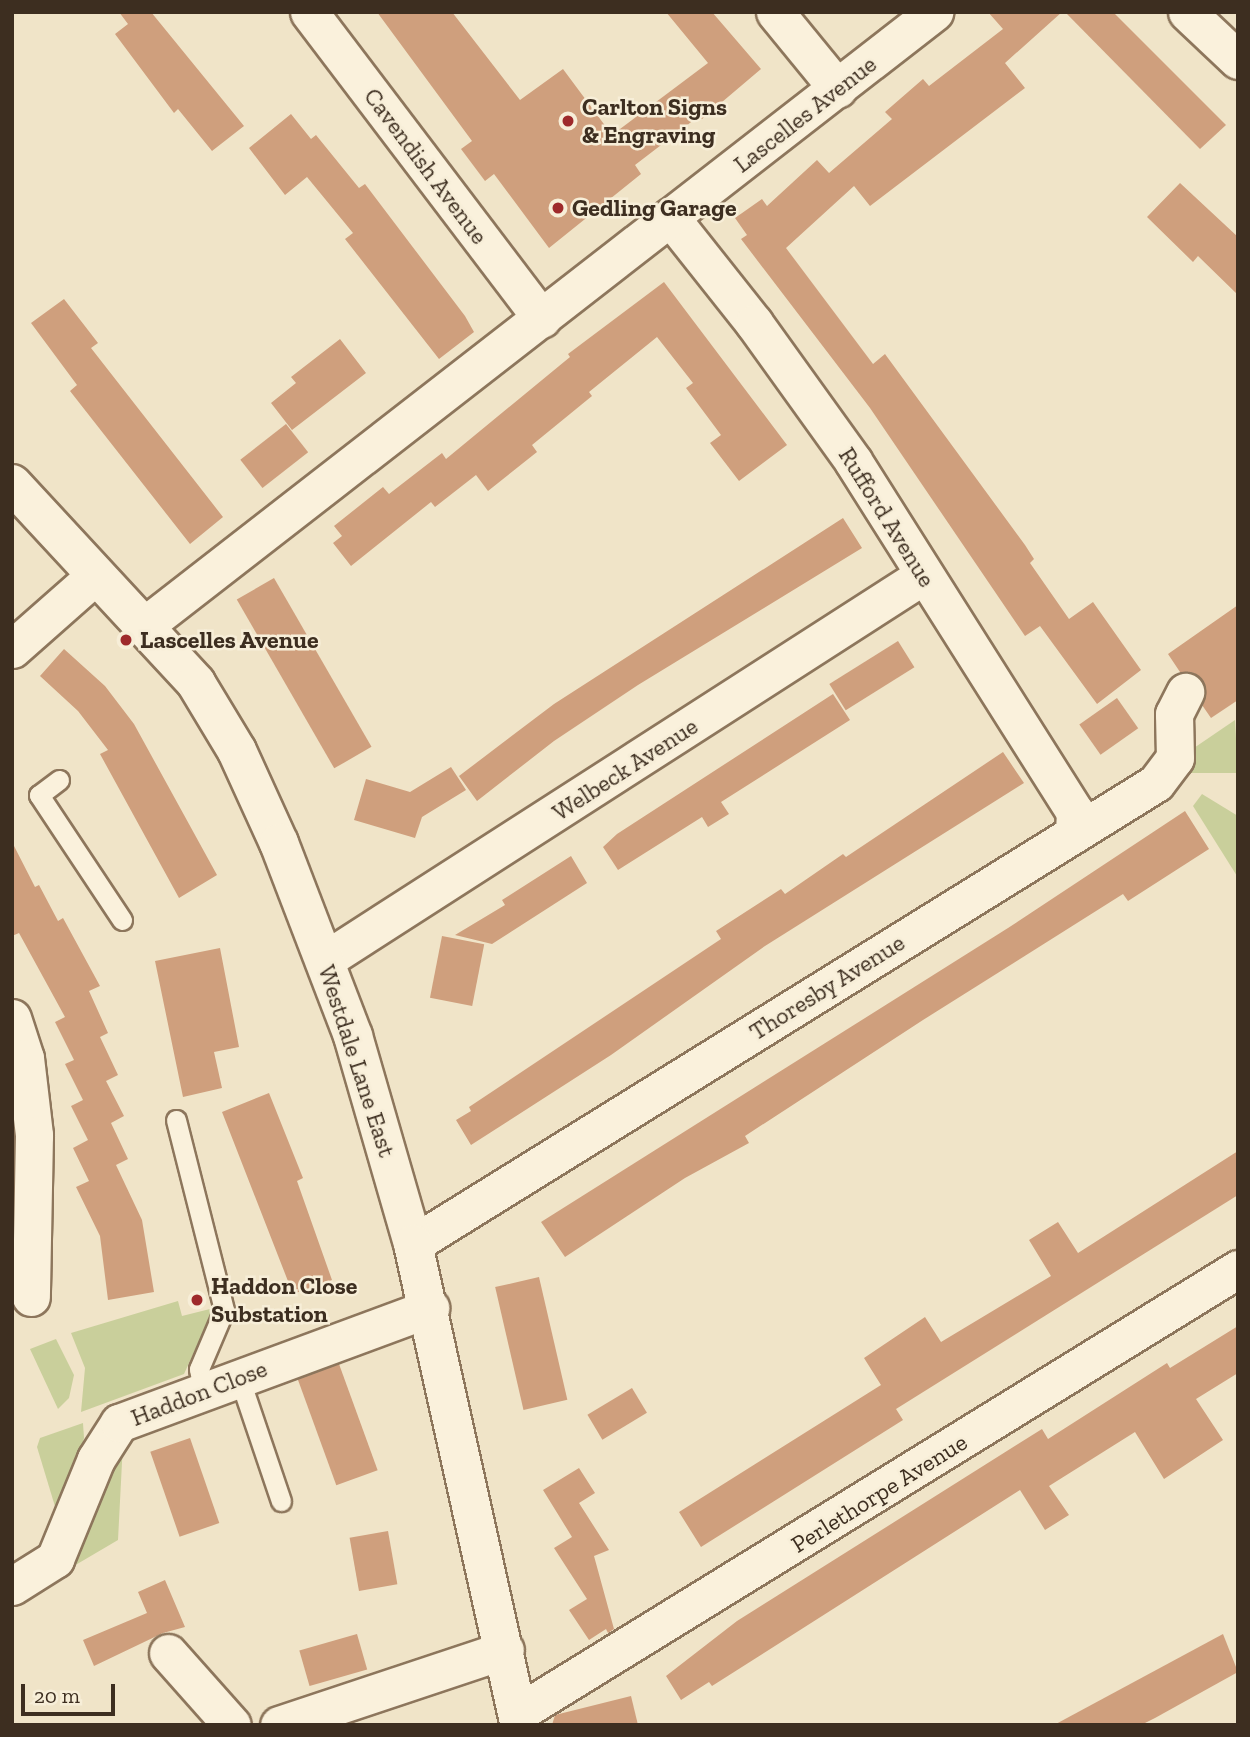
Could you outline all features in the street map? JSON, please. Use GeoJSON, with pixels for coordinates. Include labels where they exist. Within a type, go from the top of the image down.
{"type":"FeatureCollection","features":[{"type":"Feature","properties":{"kind":"street","name":"Cavendish Avenue"},"geometry":{"type":"LineString","coordinates":[[309,12],[542,319]]}},
{"type":"Feature","properties":{"kind":"street"},"geometry":{"type":"LineString","coordinates":[[775,12],[838,89]]}},
{"type":"Feature","properties":{"kind":"street","name":"Lascelles Avenue"},"geometry":{"type":"LineString","coordinates":[[144,626],[934,12]]}},
{"type":"Feature","properties":{"kind":"street"},"geometry":{"type":"LineString","coordinates":[[1187,12],[1238,60]]}},
{"type":"Feature","properties":{"kind":"street","name":"Rufford Avenue"},"geometry":{"type":"LineString","coordinates":[[670,217],[754,323],[846,450],[1074,812],[1074,834]]}},
{"type":"Feature","properties":{"kind":"street","name":"Westdale Lane East"},"geometry":{"type":"LineString","coordinates":[[12,484],[196,684],[220,718],[279,843],[353,1035],[413,1244],[430,1308],[519,1719]]}},
{"type":"Feature","properties":{"kind":"street"},"geometry":{"type":"LineString","coordinates":[[12,649],[96,575]]}},
{"type":"Feature","properties":{"kind":"street","name":"Welbeck Avenue"},"geometry":{"type":"LineString","coordinates":[[326,960],[924,575]]}},
{"type":"Feature","properties":{"kind":"street","name":"Thoresby Avenue"},"geometry":{"type":"LineString","coordinates":[[413,1244],[1074,834],[1165,774],[1175,758],[1174,714],[1185,692]]}},
{"type":"Feature","properties":{"kind":"street"},"geometry":{"type":"LineString","coordinates":[[12,1018],[25,1058],[34,1135],[32,1297]]}},
{"type":"Feature","properties":{"kind":"street","name":"Perlethorpe Avenue"},"geometry":{"type":"LineString","coordinates":[[519,1719],[1238,1269]]}},
{"type":"Feature","properties":{"kind":"street","name":"Haddon Close"},"geometry":{"type":"LineString","coordinates":[[12,1586],[55,1559],[96,1459],[119,1423],[430,1308]]}},
{"type":"Feature","properties":{"kind":"street"},"geometry":{"type":"LineString","coordinates":[[279,1725],[505,1650]]}},
{"type":"Feature","properties":{"kind":"street"},"geometry":{"type":"LineString","coordinates":[[168,1653],[232,1725]]}},
{"type":"Feature","properties":{"kind":"lane"},"geometry":{"type":"LineString","coordinates":[[59,780],[39,795],[122,920]]}},
{"type":"Feature","properties":{"kind":"lane"},"geometry":{"type":"LineString","coordinates":[[176,1120],[224,1310],[199,1369],[203,1390]]}},
{"type":"Feature","properties":{"kind":"lane"},"geometry":{"type":"LineString","coordinates":[[240,1377],[281,1502]]}},
{"type":"Feature","properties":{"kind":"green space"},"geometry":{"type":"Polygon","coordinates":[[[1235,720],[1238,773],[1182,773],[1188,752],[1235,720]]]}},
{"type":"Feature","properties":{"kind":"green space"},"geometry":{"type":"Polygon","coordinates":[[[1202,794],[1238,816],[1237,876],[1193,806],[1202,794]]]}},
{"type":"Feature","properties":{"kind":"green space"},"geometry":{"type":"Polygon","coordinates":[[[178,1301],[182,1316],[214,1308],[184,1374],[81,1412],[85,1368],[71,1333],[178,1301]]]}},
{"type":"Feature","properties":{"kind":"green space"},"geometry":{"type":"Polygon","coordinates":[[[56,1339],[74,1375],[69,1398],[58,1409],[30,1349],[56,1339]]]}},
{"type":"Feature","properties":{"kind":"green space"},"geometry":{"type":"Polygon","coordinates":[[[83,1423],[84,1438],[72,1484],[57,1513],[37,1447],[40,1438],[83,1423]]]}},
{"type":"Feature","properties":{"kind":"green space"},"geometry":{"type":"Polygon","coordinates":[[[123,1443],[118,1540],[67,1570],[83,1543],[111,1454],[123,1443]]]}},
{"type":"Feature","properties":{"kind":"building"},"geometry":{"type":"Polygon","coordinates":[[[119,12],[151,12],[244,126],[212,151],[178,109],[174,113],[115,34],[128,24],[119,12]]]}},
{"type":"Feature","properties":{"kind":"building"},"geometry":{"type":"Polygon","coordinates":[[[377,12],[452,12],[520,100],[563,69],[612,135],[708,63],[666,12],[712,12],[761,69],[702,119],[699,116],[635,165],[641,174],[549,248],[494,174],[485,181],[461,149],[472,141],[377,12]]]}},
{"type":"Feature","properties":{"kind":"building"},"geometry":{"type":"Polygon","coordinates":[[[988,12],[1062,12],[1005,63],[1025,88],[870,206],[854,186],[786,248],[873,364],[885,354],[1025,545],[1034,559],[1030,563],[1069,619],[1093,602],[1141,670],[1097,704],[1040,626],[1025,636],[870,408],[741,239],[747,235],[735,218],[762,199],[767,206],[817,160],[829,173],[892,119],[885,112],[923,79],[929,86],[1003,29],[988,12]]]}},
{"type":"Feature","properties":{"kind":"building"},"geometry":{"type":"Polygon","coordinates":[[[1065,12],[1113,12],[1226,125],[1200,149],[1065,12]]]}},
{"type":"Feature","properties":{"kind":"building"},"geometry":{"type":"Polygon","coordinates":[[[291,114],[311,139],[316,135],[359,188],[365,184],[465,316],[474,332],[439,359],[345,239],[353,233],[307,177],[285,195],[249,148],[291,114]]]}},
{"type":"Feature","properties":{"kind":"building"},"geometry":{"type":"Polygon","coordinates":[[[1180,183],[1238,237],[1238,295],[1198,256],[1193,262],[1147,217],[1180,183]]]}},
{"type":"Feature","properties":{"kind":"building"},"geometry":{"type":"Polygon","coordinates":[[[664,282],[787,445],[739,481],[710,443],[721,435],[686,388],[693,383],[657,337],[589,392],[592,396],[532,445],[537,452],[488,491],[476,475],[435,507],[431,502],[351,566],[333,543],[342,536],[334,526],[383,487],[389,494],[442,453],[446,459],[570,357],[568,354],[664,282]]]}},
{"type":"Feature","properties":{"kind":"building"},"geometry":{"type":"Polygon","coordinates":[[[64,299],[98,343],[91,348],[223,517],[190,544],[70,391],[77,385],[31,323],[64,299]]]}},
{"type":"Feature","properties":{"kind":"building"},"geometry":{"type":"Polygon","coordinates":[[[340,339],[366,373],[292,430],[271,403],[296,383],[291,377],[340,339]]]}},
{"type":"Feature","properties":{"kind":"building"},"geometry":{"type":"Polygon","coordinates":[[[286,424],[308,452],[262,488],[240,460],[286,424]]]}},
{"type":"Feature","properties":{"kind":"building"},"geometry":{"type":"Polygon","coordinates":[[[843,518],[862,548],[638,685],[554,741],[477,801],[459,776],[554,704],[843,518]]]}},
{"type":"Feature","properties":{"kind":"building"},"geometry":{"type":"Polygon","coordinates":[[[274,578],[372,747],[334,768],[237,600],[274,578]]]}},
{"type":"Feature","properties":{"kind":"building"},"geometry":{"type":"Polygon","coordinates":[[[1238,605],[1238,700],[1211,718],[1202,705],[1206,691],[1202,680],[1194,673],[1180,672],[1168,654],[1238,605]]]}},
{"type":"Feature","properties":{"kind":"building"},"geometry":{"type":"Polygon","coordinates":[[[898,641],[914,667],[846,710],[829,684],[898,641]]]}},
{"type":"Feature","properties":{"kind":"building"},"geometry":{"type":"Polygon","coordinates":[[[64,649],[105,686],[134,724],[217,875],[179,898],[100,754],[108,750],[78,711],[40,676],[64,649]]]}},
{"type":"Feature","properties":{"kind":"building"},"geometry":{"type":"Polygon","coordinates":[[[833,694],[850,720],[721,802],[729,814],[708,827],[702,817],[618,870],[603,847],[617,834],[833,694]]]}},
{"type":"Feature","properties":{"kind":"building"},"geometry":{"type":"Polygon","coordinates":[[[1117,698],[1138,728],[1101,755],[1079,724],[1117,698]]]}},
{"type":"Feature","properties":{"kind":"building"},"geometry":{"type":"Polygon","coordinates":[[[1003,752],[1024,783],[765,946],[611,1055],[471,1145],[456,1120],[471,1111],[469,1107],[721,939],[716,931],[781,889],[785,894],[843,854],[846,857],[1003,752]]]}},
{"type":"Feature","properties":{"kind":"building"},"geometry":{"type":"Polygon","coordinates":[[[451,767],[466,790],[422,817],[415,838],[354,820],[366,779],[410,792],[451,767]]]}},
{"type":"Feature","properties":{"kind":"building"},"geometry":{"type":"Polygon","coordinates":[[[1185,811],[1209,849],[1128,901],[1123,894],[923,1020],[745,1136],[749,1143],[685,1178],[565,1257],[541,1222],[1008,928],[1185,811]]]}},
{"type":"Feature","properties":{"kind":"building"},"geometry":{"type":"Polygon","coordinates":[[[12,842],[35,887],[39,885],[58,921],[63,918],[100,986],[89,991],[108,1033],[100,1037],[118,1075],[106,1081],[124,1116],[111,1123],[128,1159],[116,1165],[142,1220],[154,1292],[108,1300],[100,1236],[76,1187],[89,1181],[73,1148],[88,1140],[71,1106],[83,1100],[65,1064],[74,1060],[55,1022],[65,1017],[19,933],[12,936],[12,842]]]}},
{"type":"Feature","properties":{"kind":"building"},"geometry":{"type":"Polygon","coordinates":[[[571,856],[587,883],[492,944],[455,935],[505,905],[502,900],[571,856]]]}},
{"type":"Feature","properties":{"kind":"building"},"geometry":{"type":"Polygon","coordinates":[[[442,936],[484,944],[472,1006],[430,998],[442,936]]]}},
{"type":"Feature","properties":{"kind":"building"},"geometry":{"type":"Polygon","coordinates":[[[220,948],[239,1047],[214,1052],[222,1088],[183,1097],[155,961],[220,948]]]}},
{"type":"Feature","properties":{"kind":"building"},"geometry":{"type":"Polygon","coordinates":[[[269,1093],[303,1178],[297,1181],[332,1280],[293,1294],[222,1112],[269,1093]]]}},
{"type":"Feature","properties":{"kind":"building"},"geometry":{"type":"Polygon","coordinates":[[[1238,1151],[1238,1195],[896,1409],[903,1420],[701,1547],[679,1512],[881,1385],[864,1358],[925,1317],[941,1342],[1051,1276],[1029,1240],[1058,1222],[1078,1253],[1238,1151]]]}},
{"type":"Feature","properties":{"kind":"building"},"geometry":{"type":"Polygon","coordinates":[[[539,1277],[567,1400],[523,1410],[495,1287],[539,1277]]]}},
{"type":"Feature","properties":{"kind":"building"},"geometry":{"type":"Polygon","coordinates":[[[1238,1326],[1238,1373],[1196,1399],[1223,1440],[1164,1479],[1135,1432],[1049,1486],[1069,1515],[1045,1530],[1020,1490],[712,1686],[709,1682],[681,1700],[666,1676],[737,1621],[1042,1429],[1048,1439],[1167,1363],[1170,1368],[1238,1326]]]}},
{"type":"Feature","properties":{"kind":"building"},"geometry":{"type":"Polygon","coordinates":[[[339,1364],[378,1470],[336,1485],[298,1379],[339,1364]]]}},
{"type":"Feature","properties":{"kind":"building"},"geometry":{"type":"Polygon","coordinates":[[[632,1388],[647,1413],[602,1440],[587,1415],[632,1388]]]}},
{"type":"Feature","properties":{"kind":"building"},"geometry":{"type":"Polygon","coordinates":[[[190,1438],[219,1523],[180,1537],[150,1452],[190,1438]]]}},
{"type":"Feature","properties":{"kind":"building"},"geometry":{"type":"Polygon","coordinates":[[[579,1468],[595,1493],[579,1503],[609,1550],[594,1556],[614,1629],[608,1633],[606,1629],[589,1640],[569,1610],[587,1599],[554,1548],[572,1537],[543,1490],[579,1468]]]}},
{"type":"Feature","properties":{"kind":"building"},"geometry":{"type":"Polygon","coordinates":[[[388,1531],[397,1584],[359,1591],[350,1538],[388,1531]]]}},
{"type":"Feature","properties":{"kind":"building"},"geometry":{"type":"Polygon","coordinates":[[[165,1580],[185,1627],[163,1633],[94,1666],[83,1640],[147,1613],[138,1592],[165,1580]]]}},
{"type":"Feature","properties":{"kind":"building"},"geometry":{"type":"Polygon","coordinates":[[[357,1634],[367,1670],[310,1686],[299,1651],[357,1634]]]}},
{"type":"Feature","properties":{"kind":"building"},"geometry":{"type":"Polygon","coordinates":[[[1223,1634],[1238,1672],[1155,1718],[1141,1725],[1054,1725],[1223,1634]]]}},
{"type":"Feature","properties":{"kind":"building"},"geometry":{"type":"Polygon","coordinates":[[[631,1696],[638,1725],[552,1725],[555,1715],[631,1696]]]}},
{"type":"Feature","properties":{"kind":"place","name":"Carlton Signs & Engraving"},"geometry":{"type":"Point","coordinates":[568,121]}},
{"type":"Feature","properties":{"kind":"place","name":"Gedling Garage"},"geometry":{"type":"Point","coordinates":[558,208]}},
{"type":"Feature","properties":{"kind":"place","name":"Lascelles Avenue"},"geometry":{"type":"Point","coordinates":[126,640]}},
{"type":"Feature","properties":{"kind":"place","name":"Haddon Close Substation"},"geometry":{"type":"Point","coordinates":[197,1300]}}]}
